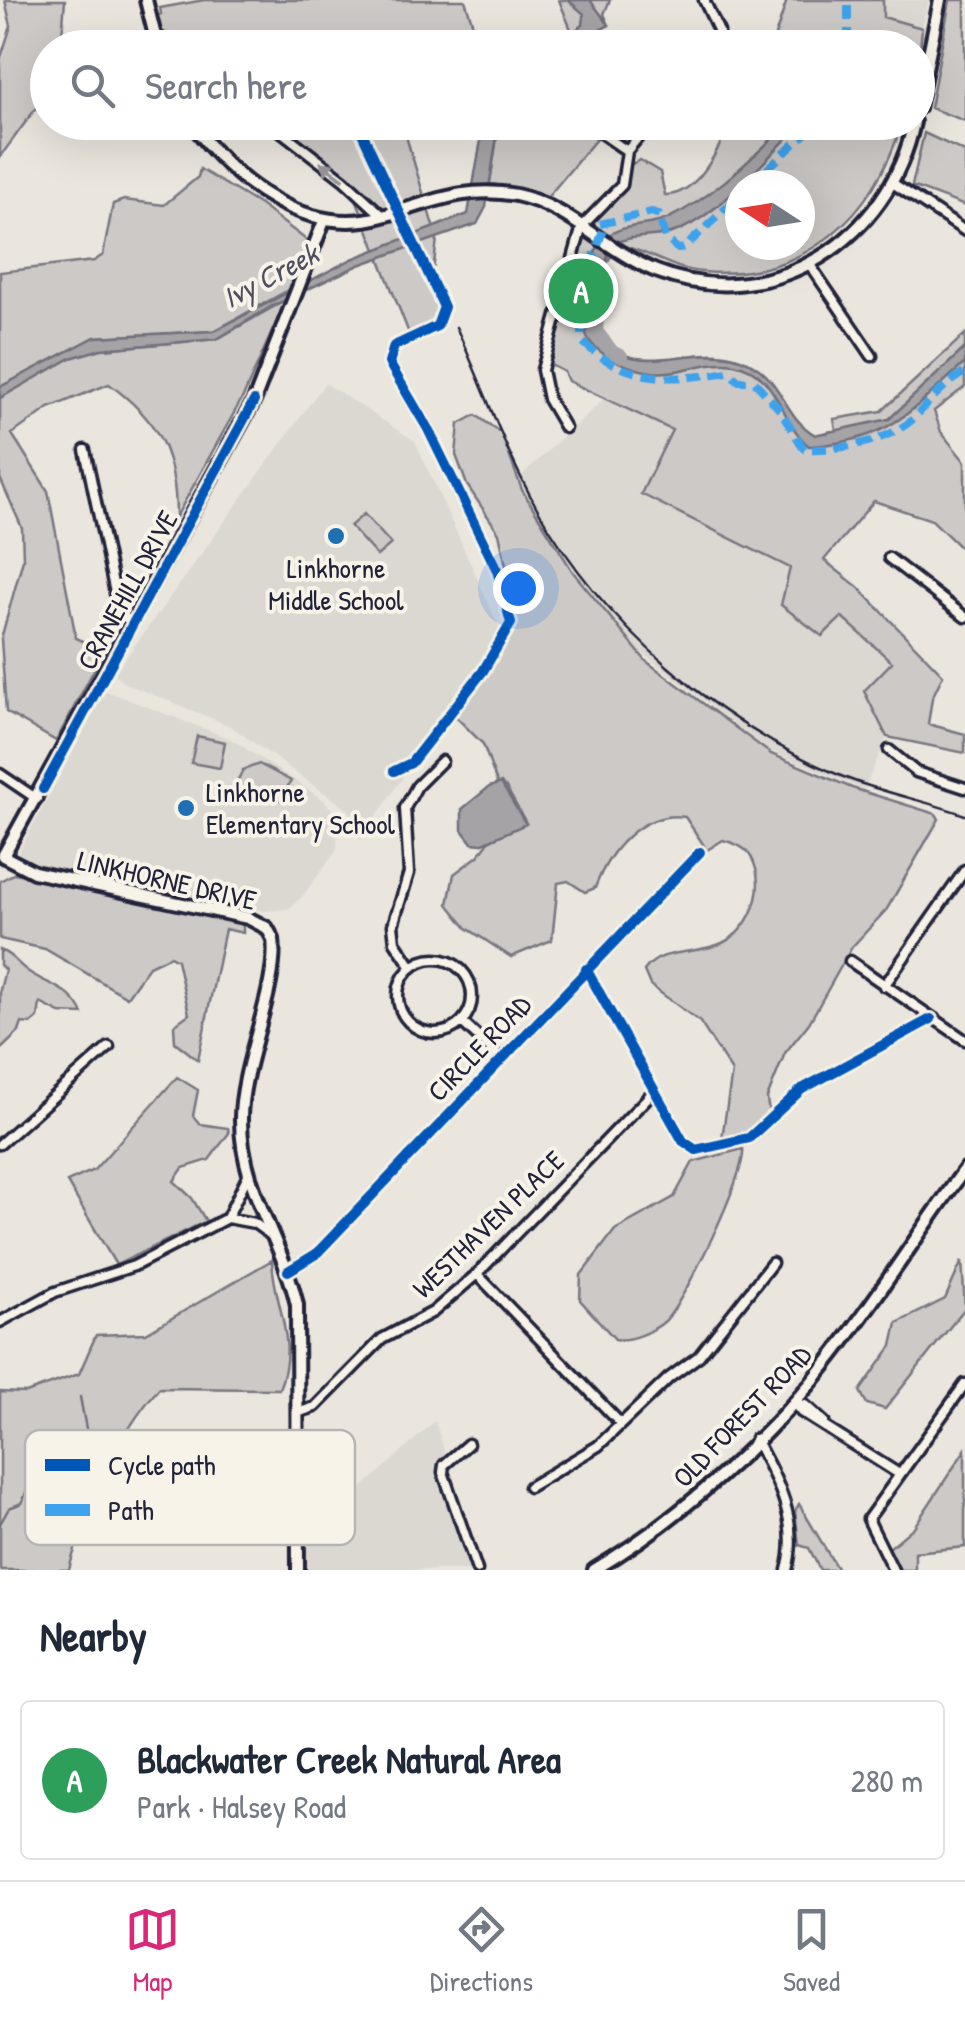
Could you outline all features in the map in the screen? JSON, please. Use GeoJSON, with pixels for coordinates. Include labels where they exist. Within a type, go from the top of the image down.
{"type":"FeatureCollection","features":[{"type":"Feature","properties":{"kind":"main road"},"geometry":{"type":"LineString","coordinates":[[146,0],[153,30]]}},
{"type":"Feature","properties":{"kind":"main road"},"geometry":{"type":"LineString","coordinates":[[934,30],[940,0]]}},
{"type":"Feature","properties":{"kind":"main road"},"geometry":{"type":"LineString","coordinates":[[209,140],[248,180],[287,207],[324,221],[347,223],[383,216],[430,199],[470,192],[499,193],[532,199],[653,270],[708,283],[759,280],[810,265],[868,222],[894,184],[908,140]]}},
{"type":"Feature","properties":{"kind":"main road","name":"CRANEHILL DRIVE"},"geometry":{"type":"LineString","coordinates":[[2,859],[246,416],[288,320],[324,221]]}},
{"type":"Feature","properties":{"kind":"main road","name":"LINKHORNE DRIVE"},"geometry":{"type":"LineString","coordinates":[[2,859],[34,872],[248,918],[267,928],[273,954],[242,1098],[241,1140],[248,1175],[288,1271],[298,1320],[298,1430]]}},
{"type":"Feature","properties":{"kind":"main road","name":"OLD FOREST ROAD"},"geometry":{"type":"LineString","coordinates":[[594,1570],[664,1526],[796,1404],[965,1169]]}},
{"type":"Feature","properties":{"kind":"street"},"geometry":{"type":"LineString","coordinates":[[704,0],[718,30]]}},
{"type":"Feature","properties":{"kind":"street"},"geometry":{"type":"LineString","coordinates":[[290,140],[344,180],[383,216]]}},
{"type":"Feature","properties":{"kind":"street"},"geometry":{"type":"LineString","coordinates":[[610,140],[627,152]]}},
{"type":"Feature","properties":{"kind":"street"},"geometry":{"type":"LineString","coordinates":[[565,428],[548,400],[542,370],[584,228],[622,185],[627,152],[637,140]]}},
{"type":"Feature","properties":{"kind":"street"},"geometry":{"type":"LineString","coordinates":[[894,184],[965,230]]}},
{"type":"Feature","properties":{"kind":"street"},"geometry":{"type":"LineString","coordinates":[[810,265],[872,356]]}},
{"type":"Feature","properties":{"kind":"street"},"geometry":{"type":"LineString","coordinates":[[85,450],[118,612],[134,624]]}},
{"type":"Feature","properties":{"kind":"street"},"geometry":{"type":"LineString","coordinates":[[889,558],[965,617]]}},
{"type":"Feature","properties":{"kind":"street"},"geometry":{"type":"LineString","coordinates":[[890,750],[916,772],[965,788]]}},
{"type":"Feature","properties":{"kind":"street"},"geometry":{"type":"LineString","coordinates":[[411,966],[395,942],[393,925],[408,874],[405,808],[417,786],[442,760]]}},
{"type":"Feature","properties":{"kind":"street"},"geometry":{"type":"LineString","coordinates":[[0,774],[37,799]]}},
{"type":"Feature","properties":{"kind":"street","name":"CIRCLE ROAD"},"geometry":{"type":"LineString","coordinates":[[288,1271],[316,1254],[700,852]]}},
{"type":"Feature","properties":{"kind":"street"},"geometry":{"type":"LineString","coordinates":[[884,986],[965,870]]}},
{"type":"Feature","properties":{"kind":"street"},"geometry":{"type":"LineString","coordinates":[[438,960],[460,968],[468,977],[472,1000],[462,1022],[434,1033],[406,1019],[398,989],[411,966],[438,960]]}},
{"type":"Feature","properties":{"kind":"street"},"geometry":{"type":"LineString","coordinates":[[850,961],[965,1040]]}},
{"type":"Feature","properties":{"kind":"street"},"geometry":{"type":"LineString","coordinates":[[586,969],[689,1147],[719,1148],[749,1138],[802,1089],[930,1019]]}},
{"type":"Feature","properties":{"kind":"street"},"geometry":{"type":"LineString","coordinates":[[462,1022],[500,1058]]}},
{"type":"Feature","properties":{"kind":"street"},"geometry":{"type":"LineString","coordinates":[[0,1144],[109,1046]]}},
{"type":"Feature","properties":{"kind":"street","name":"WESTHAVEN PLACE"},"geometry":{"type":"LineString","coordinates":[[298,1413],[316,1408],[382,1339],[434,1312],[654,1091]]}},
{"type":"Feature","properties":{"kind":"street"},"geometry":{"type":"LineString","coordinates":[[0,1322],[56,1292],[134,1266],[227,1218],[248,1175]]}},
{"type":"Feature","properties":{"kind":"street"},"geometry":{"type":"LineString","coordinates":[[227,1218],[254,1223],[272,1236]]}},
{"type":"Feature","properties":{"kind":"street"},"geometry":{"type":"LineString","coordinates":[[529,1488],[598,1446],[669,1378],[699,1356],[772,1262]]}},
{"type":"Feature","properties":{"kind":"street"},"geometry":{"type":"LineString","coordinates":[[476,1274],[622,1424]]}},
{"type":"Feature","properties":{"kind":"street"},"geometry":{"type":"LineString","coordinates":[[893,1570],[868,1520],[965,1384]]}},
{"type":"Feature","properties":{"kind":"street"},"geometry":{"type":"LineString","coordinates":[[796,1404],[805,1405],[899,1474]]}},
{"type":"Feature","properties":{"kind":"street"},"geometry":{"type":"LineString","coordinates":[[755,1440],[777,1480],[790,1519],[787,1570]]}},
{"type":"Feature","properties":{"kind":"street"},"geometry":{"type":"LineString","coordinates":[[468,1444],[443,1472],[476,1570]]}},
{"type":"Feature","properties":{"kind":"shaded area"},"geometry":{"type":"Polygon","coordinates":[[[5,0],[65,0],[62,30],[30,30],[30,116],[0,157],[0,60],[11,26],[5,0]]]}},
{"type":"Feature","properties":{"kind":"shaded area"},"geometry":{"type":"Polygon","coordinates":[[[204,0],[465,0],[475,30],[153,30],[150,17],[161,14],[160,8],[204,0]]]}},
{"type":"Feature","properties":{"kind":"shaded area"},"geometry":{"type":"Polygon","coordinates":[[[559,0],[610,0],[604,14],[609,25],[599,30],[571,30],[559,0]]]}},
{"type":"Feature","properties":{"kind":"shaded area"},"geometry":{"type":"Polygon","coordinates":[[[568,0],[590,0],[609,25],[599,30],[576,30],[583,25],[584,14],[568,0]]]}},
{"type":"Feature","properties":{"kind":"shaded area"},"geometry":{"type":"Polygon","coordinates":[[[787,0],[883,0],[883,17],[922,28],[922,30],[777,30],[787,0]]]}},
{"type":"Feature","properties":{"kind":"shaded area"},"geometry":{"type":"Polygon","coordinates":[[[883,0],[929,0],[922,28],[883,17],[883,0]]]}},
{"type":"Feature","properties":{"kind":"shaded area"},"geometry":{"type":"Polygon","coordinates":[[[950,0],[965,0],[965,121],[935,110],[935,81],[950,0]]]}},
{"type":"Feature","properties":{"kind":"shaded area"},"geometry":{"type":"Polygon","coordinates":[[[935,138],[965,152],[965,206],[912,186],[922,140],[935,138]]]}},
{"type":"Feature","properties":{"kind":"shaded area"},"geometry":{"type":"Polygon","coordinates":[[[291,140],[407,140],[437,239],[432,280],[441,321],[412,341],[351,186],[291,140]]]}},
{"type":"Feature","properties":{"kind":"shaded area"},"geometry":{"type":"Polygon","coordinates":[[[481,140],[496,140],[486,207],[477,224],[359,265],[272,306],[217,339],[101,349],[71,358],[0,398],[0,387],[95,337],[214,331],[352,259],[468,214],[481,140]]]}},
{"type":"Feature","properties":{"kind":"shaded area"},"geometry":{"type":"Polygon","coordinates":[[[496,140],[595,140],[546,199],[490,183],[496,140]]]}},
{"type":"Feature","properties":{"kind":"shaded area"},"geometry":{"type":"Polygon","coordinates":[[[721,140],[896,140],[874,186],[854,213],[815,246],[815,170],[725,170],[725,260],[786,260],[740,272],[703,272],[623,246],[602,273],[596,331],[612,348],[629,357],[647,360],[721,354],[740,359],[765,376],[795,418],[815,435],[836,430],[834,419],[882,411],[965,334],[965,387],[934,411],[941,432],[965,462],[965,552],[932,520],[874,501],[824,560],[858,587],[943,675],[932,698],[928,724],[965,734],[965,753],[887,737],[864,691],[892,662],[842,617],[822,636],[781,605],[790,568],[641,494],[672,430],[568,381],[564,372],[545,362],[582,226],[622,185],[630,165],[640,160],[660,172],[665,195],[687,188],[706,169],[721,140]]]}},
{"type":"Feature","properties":{"kind":"shaded area"},"geometry":{"type":"Polygon","coordinates":[[[770,140],[785,140],[756,170],[737,170],[770,140]]]}},
{"type":"Feature","properties":{"kind":"shaded area"},"geometry":{"type":"Polygon","coordinates":[[[200,169],[260,205],[309,242],[292,288],[214,331],[95,337],[0,387],[0,272],[94,261],[103,255],[113,204],[124,200],[164,205],[198,177],[200,169]]]}},
{"type":"Feature","properties":{"kind":"shaded area"},"geometry":{"type":"Polygon","coordinates":[[[725,181],[725,200],[697,221],[671,233],[612,244],[595,295],[595,334],[610,348],[643,359],[716,354],[750,363],[772,382],[794,416],[815,435],[889,419],[965,348],[965,363],[912,410],[879,431],[809,446],[769,387],[749,369],[723,363],[661,373],[605,355],[586,335],[590,265],[599,245],[614,232],[661,221],[702,199],[725,181]]]}},
{"type":"Feature","properties":{"kind":"shaded area"},"geometry":{"type":"Polygon","coordinates":[[[286,300],[244,395],[176,517],[173,475],[162,441],[141,412],[109,384],[49,408],[12,434],[48,491],[76,638],[104,651],[56,741],[6,712],[1,639],[23,559],[22,528],[0,478],[0,398],[71,357],[101,349],[217,339],[286,300]]]}},
{"type":"Feature","properties":{"kind":"shaded area","name":"Linkhorne Middle School"},"geometry":{"type":"Polygon","coordinates":[[[325,383],[415,441],[501,631],[360,841],[350,811],[230,726],[122,682],[115,673],[325,383]]]}},
{"type":"Feature","properties":{"kind":"shaded area"},"geometry":{"type":"Polygon","coordinates":[[[605,398],[673,430],[641,495],[790,568],[893,663],[864,691],[887,737],[864,790],[768,750],[628,642],[511,485],[605,398]]]}},
{"type":"Feature","properties":{"kind":"shaded area"},"geometry":{"type":"Polygon","coordinates":[[[476,415],[501,433],[522,490],[573,572],[646,661],[771,754],[852,788],[936,814],[939,819],[887,909],[852,947],[809,1023],[785,1053],[767,1098],[769,1114],[750,1133],[721,1145],[732,1072],[700,1022],[650,985],[644,971],[667,955],[711,947],[739,931],[750,915],[758,886],[754,863],[744,849],[723,840],[707,850],[685,817],[654,820],[618,847],[595,888],[585,892],[568,881],[558,883],[552,940],[511,957],[467,928],[448,904],[454,874],[478,856],[490,840],[526,823],[506,787],[497,783],[483,744],[454,715],[505,645],[516,611],[499,533],[467,485],[456,455],[459,424],[476,415]]]}},
{"type":"Feature","properties":{"kind":"shaded area"},"geometry":{"type":"Polygon","coordinates":[[[364,514],[391,544],[377,556],[350,526],[364,514]]]}},
{"type":"Feature","properties":{"kind":"shaded area","name":"Linkhorne Elementary School"},"geometry":{"type":"Polygon","coordinates":[[[106,691],[231,739],[324,800],[338,817],[337,850],[302,897],[288,909],[263,911],[37,864],[18,853],[106,691]]]}},
{"type":"Feature","properties":{"kind":"shaded area"},"geometry":{"type":"Polygon","coordinates":[[[197,736],[225,742],[220,768],[191,763],[197,736]]]}},
{"type":"Feature","properties":{"kind":"shaded area"},"geometry":{"type":"Polygon","coordinates":[[[259,764],[291,781],[280,800],[267,796],[264,801],[233,789],[243,770],[259,764]]]}},
{"type":"Feature","properties":{"kind":"shaded area"},"geometry":{"type":"Polygon","coordinates":[[[501,783],[526,824],[481,844],[472,843],[462,830],[462,809],[489,787],[501,783]]]}},
{"type":"Feature","properties":{"kind":"shaded area"},"geometry":{"type":"Polygon","coordinates":[[[15,873],[243,924],[243,933],[225,929],[198,1060],[175,1042],[174,1025],[189,1014],[177,960],[170,956],[149,966],[127,997],[45,949],[0,939],[0,881],[15,873]]]}},
{"type":"Feature","properties":{"kind":"shaded area"},"geometry":{"type":"Polygon","coordinates":[[[0,950],[67,994],[83,1014],[60,1013],[40,1003],[38,1018],[31,1024],[22,1023],[19,1032],[0,1050],[0,990],[5,970],[0,965],[0,950]]]}},
{"type":"Feature","properties":{"kind":"shaded area"},"geometry":{"type":"Polygon","coordinates":[[[177,1077],[198,1090],[193,1116],[200,1124],[228,1128],[229,1133],[209,1160],[183,1168],[174,1181],[192,1198],[206,1221],[116,1265],[67,1182],[94,1170],[177,1077]]]}},
{"type":"Feature","properties":{"kind":"shaded area"},"geometry":{"type":"Polygon","coordinates":[[[743,1149],[725,1209],[674,1310],[648,1332],[615,1339],[580,1300],[581,1275],[615,1230],[674,1197],[693,1162],[743,1149]]]}},
{"type":"Feature","properties":{"kind":"shaded area"},"geometry":{"type":"Polygon","coordinates":[[[272,1260],[287,1355],[279,1389],[159,1388],[128,1430],[25,1430],[25,1545],[76,1545],[69,1570],[0,1570],[0,1392],[26,1393],[79,1374],[96,1335],[146,1333],[272,1260]]]}},
{"type":"Feature","properties":{"kind":"shaded area"},"geometry":{"type":"Polygon","coordinates":[[[962,1261],[965,1308],[885,1409],[867,1404],[860,1391],[892,1346],[897,1323],[945,1299],[962,1261]]]}},
{"type":"Feature","properties":{"kind":"shaded area"},"geometry":{"type":"Polygon","coordinates":[[[435,1421],[446,1456],[440,1474],[473,1570],[307,1570],[307,1545],[355,1545],[355,1495],[435,1421]]]}},
{"type":"Feature","properties":{"kind":"shaded area"},"geometry":{"type":"Polygon","coordinates":[[[965,1450],[965,1547],[915,1552],[915,1570],[900,1570],[889,1548],[914,1527],[965,1450]]]}},
{"type":"Feature","properties":{"kind":"shaded area"},"geometry":{"type":"Polygon","coordinates":[[[799,1504],[838,1570],[820,1570],[809,1548],[799,1545],[795,1511],[799,1504]]]}},
{"type":"Feature","properties":{"kind":"waterway"},"geometry":{"type":"LineString","coordinates":[[601,265],[596,331],[613,353],[621,356]]}},
{"type":"Feature","properties":{"kind":"waterway"},"geometry":{"type":"LineString","coordinates":[[80,1397],[86,1430]]}},
{"type":"Feature","properties":{"kind":"waterway"},"geometry":{"type":"LineString","coordinates":[[0,1524],[9,1508],[22,1503],[25,1496]]}},
{"type":"Feature","properties":{"kind":"railway"},"geometry":{"type":"LineString","coordinates":[[456,327],[537,508],[564,551],[630,631],[709,700],[796,755],[856,782],[965,815]]}},
{"type":"Feature","properties":{"kind":"marked path"},"geometry":{"type":"LineString","coordinates":[[848,6],[848,30]]}},
{"type":"Feature","properties":{"kind":"marked path"},"geometry":{"type":"LineString","coordinates":[[766,170],[799,140]]}},
{"type":"Feature","properties":{"kind":"marked path"},"geometry":{"type":"LineString","coordinates":[[600,224],[652,212],[659,215],[665,238],[678,249],[684,248],[725,209]]}},
{"type":"Feature","properties":{"kind":"marked path"},"geometry":{"type":"LineString","coordinates":[[603,231],[586,285],[582,341],[614,365],[650,376],[728,372],[739,381],[754,381],[780,410],[804,449],[849,446],[894,432],[965,372]]}},
{"type":"Feature","properties":{"kind":"cycle path"},"geometry":{"type":"LineString","coordinates":[[365,140],[444,307],[437,326],[394,346],[389,363],[428,429],[497,570],[511,623],[483,671],[411,763],[394,771]]}},
{"type":"Feature","properties":{"kind":"cycle path"},"geometry":{"type":"LineString","coordinates":[[43,789],[254,401]]}},
{"type":"Feature","properties":{"kind":"cycle path"},"geometry":{"type":"LineString","coordinates":[[288,1271],[316,1254],[700,852]]}},
{"type":"Feature","properties":{"kind":"cycle path"},"geometry":{"type":"LineString","coordinates":[[586,969],[683,1141],[696,1150],[749,1138],[802,1089],[931,1019]]}},
{"type":"Feature","properties":{"kind":"place","name":"Blackwater Creek Natural Area"},"geometry":{"type":"Point","coordinates":[581,291]}},
{"type":"Feature","properties":{"kind":"place","name":"Linkhorne Middle School"},"geometry":{"type":"Point","coordinates":[336,536]}},
{"type":"Feature","properties":{"kind":"place","name":"Linkhorne Elementary School"},"geometry":{"type":"Point","coordinates":[186,808]}},
{"type":"Feature","properties":{"kind":"water label","name":"Ivy Creek"},"geometry":{"type":"Point","coordinates":[270,275]}}]}
